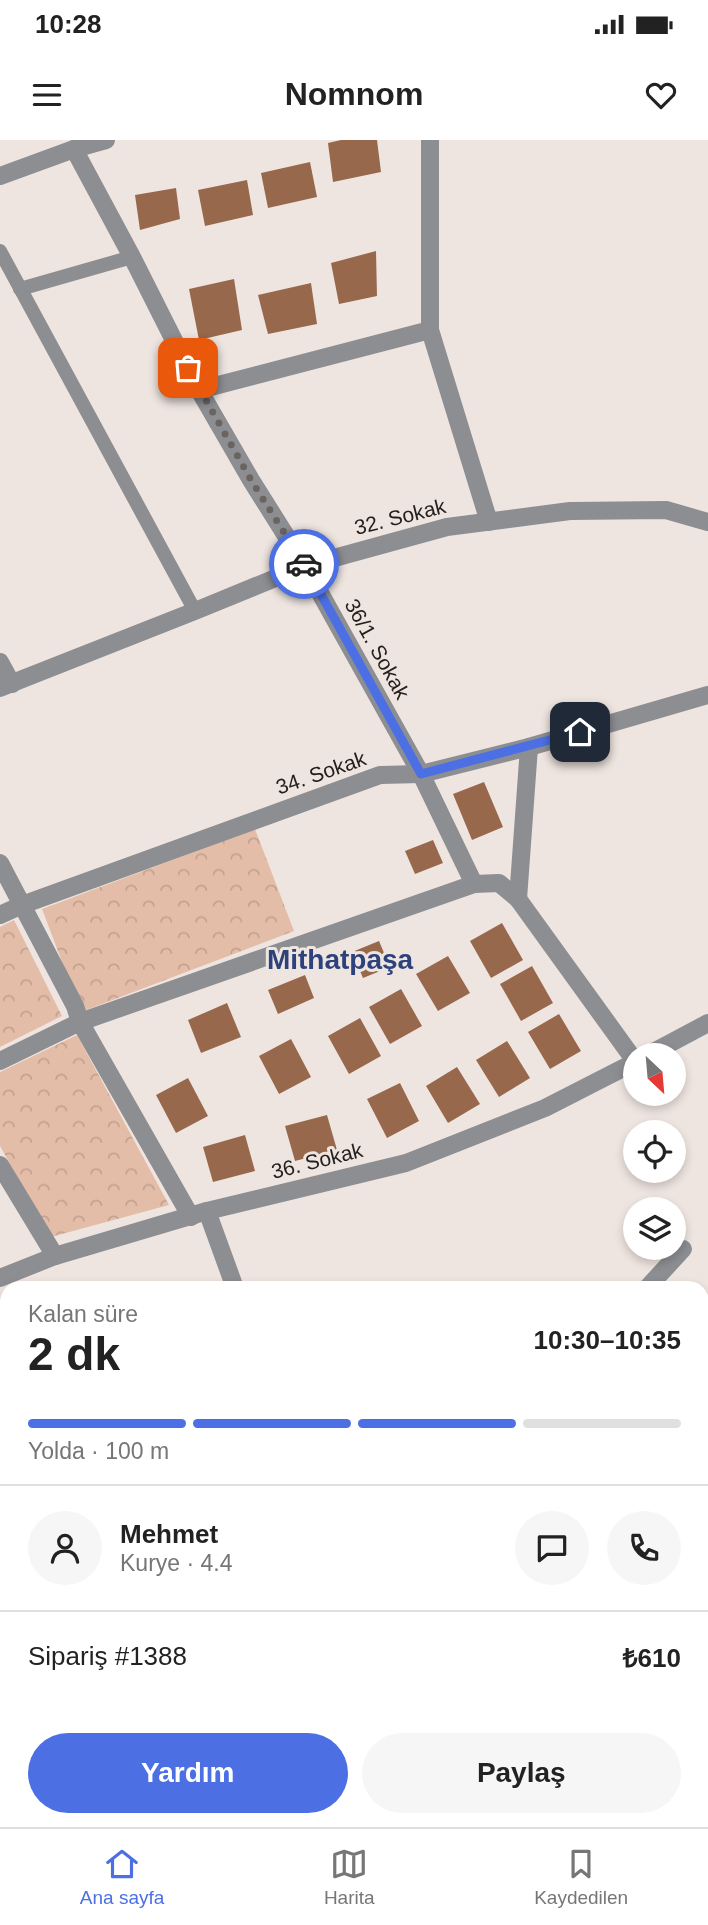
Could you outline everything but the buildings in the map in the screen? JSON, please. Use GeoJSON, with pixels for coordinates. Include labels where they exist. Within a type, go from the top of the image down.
{"type":"FeatureCollection","features":[{"type":"Feature","properties":{"kind":"street"},"geometry":{"type":"LineString","coordinates":[[0,176],[106,140]]}},
{"type":"Feature","properties":{"kind":"street"},"geometry":{"type":"LineString","coordinates":[[430,140],[430,330],[489,522]]}},
{"type":"Feature","properties":{"kind":"street","name":"36/1. Sokak"},"geometry":{"type":"LineString","coordinates":[[74,149],[199,390],[305,566],[421,774],[474,884]]}},
{"type":"Feature","properties":{"kind":"street"},"geometry":{"type":"LineString","coordinates":[[199,390],[430,330]]}},
{"type":"Feature","properties":{"kind":"street","name":"32. Sokak"},"geometry":{"type":"LineString","coordinates":[[6,686],[305,566],[447,527],[570,511],[666,510],[708,522]]}},
{"type":"Feature","properties":{"kind":"street"},"geometry":{"type":"LineString","coordinates":[[0,662],[6,686]]}},
{"type":"Feature","properties":{"kind":"street","name":"34. Sokak"},"geometry":{"type":"LineString","coordinates":[[0,915],[380,775],[421,774],[529,747],[708,695]]}},
{"type":"Feature","properties":{"kind":"street"},"geometry":{"type":"LineString","coordinates":[[518,899],[529,747]]}},
{"type":"Feature","properties":{"kind":"street"},"geometry":{"type":"LineString","coordinates":[[0,863],[75,1006],[80,1022],[199,1214],[231,1281]]}},
{"type":"Feature","properties":{"kind":"street"},"geometry":{"type":"LineString","coordinates":[[0,1061],[80,1022],[474,884],[499,883],[518,899],[623,1044]]}},
{"type":"Feature","properties":{"kind":"street"},"geometry":{"type":"LineString","coordinates":[[670,1043],[708,1023]]}},
{"type":"Feature","properties":{"kind":"street","name":"36. Sokak"},"geometry":{"type":"LineString","coordinates":[[0,1278],[55,1256],[199,1214],[406,1163],[545,1108],[623,1067]]}},
{"type":"Feature","properties":{"kind":"street"},"geometry":{"type":"LineString","coordinates":[[0,1165],[55,1256]]}},
{"type":"Feature","properties":{"kind":"street"},"geometry":{"type":"LineString","coordinates":[[653,1281],[672,1260]]}},
{"type":"Feature","properties":{"kind":"lane"},"geometry":{"type":"LineString","coordinates":[[0,251],[195,611]]}},
{"type":"Feature","properties":{"kind":"lane"},"geometry":{"type":"LineString","coordinates":[[20,289],[132,257]]}},
{"type":"Feature","properties":{"kind":"green space"},"geometry":{"type":"Polygon","coordinates":[[[255,829],[294,931],[81,1012],[42,909],[255,829]]]}},
{"type":"Feature","properties":{"kind":"green space"},"geometry":{"type":"Polygon","coordinates":[[[14,920],[62,1016],[0,1047],[0,927],[14,920]]]}},
{"type":"Feature","properties":{"kind":"green space"},"geometry":{"type":"Polygon","coordinates":[[[77,1035],[169,1205],[51,1237],[0,1146],[0,1072],[77,1035]]]}},
{"type":"Feature","properties":{"kind":"way so far"},"geometry":{"type":"LineString","coordinates":[[188,368],[251,480],[304,564]]}},
{"type":"Feature","properties":{"kind":"district","name":"Mithatpaşa"},"geometry":{"type":"Point","coordinates":[340,959]}},
{"type":"Feature","properties":{"kind":"route"},"geometry":{"type":"LineString","coordinates":[[304,564],[421,774],[580,732]]}}]}
